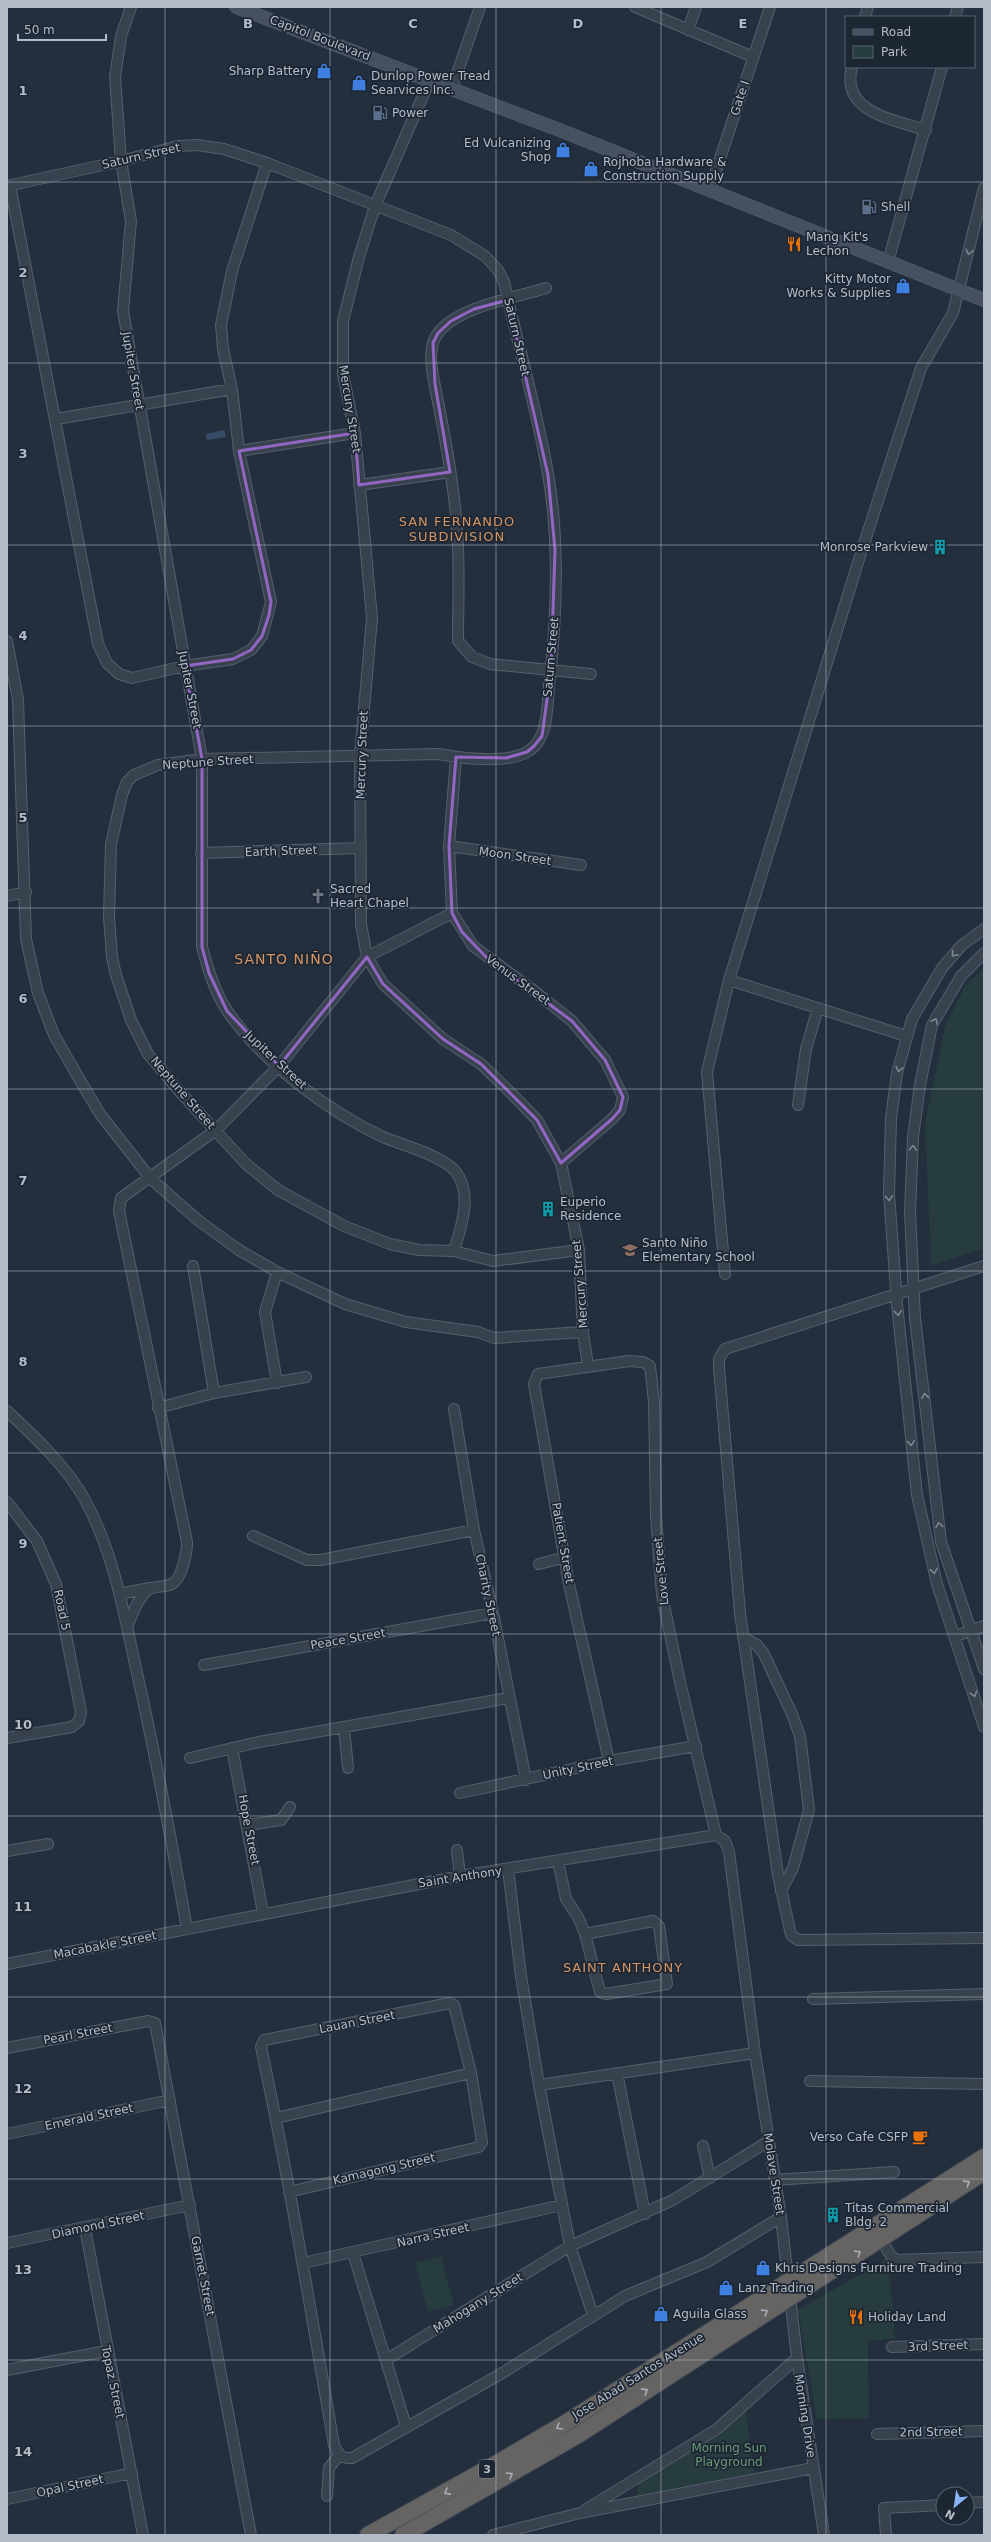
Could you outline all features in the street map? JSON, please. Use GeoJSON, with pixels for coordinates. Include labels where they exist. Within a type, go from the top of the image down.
{"type":"FeatureCollection","features":[{"type":"Feature","properties":{"kind":"highway","name":"Jose Abad Santos Avenue"},"geometry":{"type":"LineString","coordinates":[[403,2535],[578,2435],[789,2296],[984,2157]]}},
{"type":"Feature","properties":{"kind":"highway","name":"Jose Abad Santos Avenue"},"geometry":{"type":"LineString","coordinates":[[368,2535],[564,2424],[789,2280],[877,2233],[984,2172]]}},
{"type":"Feature","properties":{"kind":"main road","name":"Capitol Boulevard"},"geometry":{"type":"LineString","coordinates":[[236,7],[452,88],[710,189],[984,300]]}},
{"type":"Feature","properties":{"kind":"street","name":"Jupiter Street"},"geometry":{"type":"LineString","coordinates":[[131,7],[121,36],[115,77],[121,161],[131,221],[123,311],[202,759],[202,947],[209,973],[228,1011],[250,1039],[279,1066],[333,1109],[382,1136],[441,1160],[456,1172],[463,1188],[465,1212],[454,1251]]}},
{"type":"Feature","properties":{"kind":"street"},"geometry":{"type":"LineString","coordinates":[[452,88],[480,7]]}},
{"type":"Feature","properties":{"kind":"street"},"geometry":{"type":"LineString","coordinates":[[635,7],[753,57]]}},
{"type":"Feature","properties":{"kind":"street"},"geometry":{"type":"LineString","coordinates":[[688,30],[696,7]]}},
{"type":"Feature","properties":{"kind":"street","name":"Gate I"},"geometry":{"type":"LineString","coordinates":[[710,189],[770,7]]}},
{"type":"Feature","properties":{"kind":"street"},"geometry":{"type":"LineString","coordinates":[[852,68],[849,77],[851,91],[857,101],[869,111],[926,130]]}},
{"type":"Feature","properties":{"kind":"street"},"geometry":{"type":"LineString","coordinates":[[888,262],[926,130],[942,68]]}},
{"type":"Feature","properties":{"kind":"street","name":"Mercury Street"},"geometry":{"type":"LineString","coordinates":[[430,80],[375,206],[354,272],[343,321],[344,374],[356,433],[359,485],[372,618],[360,755],[361,924],[367,957],[383,984],[443,1039],[481,1064],[537,1120],[561,1163],[579,1250],[583,1332],[588,1366]]}},
{"type":"Feature","properties":{"kind":"street","name":"Saturn Street"},"geometry":{"type":"LineString","coordinates":[[9,185],[121,161],[166,148],[197,145],[224,149],[267,163],[451,235],[485,256],[498,270],[508,300],[548,475],[555,550],[555,617],[551,671],[542,736],[527,752],[506,758],[456,757],[438,754],[360,755]]}},
{"type":"Feature","properties":{"kind":"street"},"geometry":{"type":"LineString","coordinates":[[9,185],[56,419],[98,644],[107,663],[119,674],[132,678],[185,666],[233,659],[251,650],[262,636],[269,615],[270,602],[239,451],[232,389],[223,349],[221,325],[224,302],[267,163]]}},
{"type":"Feature","properties":{"kind":"street"},"geometry":{"type":"LineString","coordinates":[[725,1274],[707,1072],[728,980],[860,556],[921,368],[953,313],[981,215],[984,188]]}},
{"type":"Feature","properties":{"kind":"street"},"geometry":{"type":"LineString","coordinates":[[546,288],[474,309],[451,321],[438,333],[433,344],[431,355],[450,472],[457,529],[458,641],[472,657],[490,664],[591,674]]}},
{"type":"Feature","properties":{"kind":"street"},"geometry":{"type":"LineString","coordinates":[[56,419],[232,389]]}},
{"type":"Feature","properties":{"kind":"street"},"geometry":{"type":"LineString","coordinates":[[239,451],[356,433]]}},
{"type":"Feature","properties":{"kind":"street"},"geometry":{"type":"LineString","coordinates":[[359,485],[450,472]]}},
{"type":"Feature","properties":{"kind":"street"},"geometry":{"type":"LineString","coordinates":[[7,641],[18,700],[26,892],[26,939],[38,993],[54,1035],[100,1114],[151,1179],[220,1237],[277,1272],[345,1304],[406,1322],[478,1332],[494,1338],[583,1332]]}},
{"type":"Feature","properties":{"kind":"street","name":"Neptune Street"},"geometry":{"type":"LineString","coordinates":[[360,755],[202,759],[158,765],[144,769],[128,782],[111,844],[109,917],[112,957],[116,975],[132,1020],[148,1054],[180,1092],[246,1164],[278,1190],[344,1226],[390,1244],[419,1250],[454,1251],[493,1261],[579,1250]]}},
{"type":"Feature","properties":{"kind":"street","name":"Venus Street"},"geometry":{"type":"LineString","coordinates":[[456,757],[448,846],[452,913],[473,946],[572,1021],[605,1060],[623,1097],[620,1110],[593,1137],[561,1163]]}},
{"type":"Feature","properties":{"kind":"street","name":"Moon Street"},"geometry":{"type":"LineString","coordinates":[[448,846],[581,865]]}},
{"type":"Feature","properties":{"kind":"street","name":"Earth Street"},"geometry":{"type":"LineString","coordinates":[[201,853],[361,848]]}},
{"type":"Feature","properties":{"kind":"street"},"geometry":{"type":"LineString","coordinates":[[7,896],[26,892]]}},
{"type":"Feature","properties":{"kind":"street"},"geometry":{"type":"LineString","coordinates":[[118,1594],[173,1584],[186,1560],[188,1551],[119,1211],[121,1198],[151,1179],[216,1130],[279,1066],[367,957],[452,913]]}},
{"type":"Feature","properties":{"kind":"street"},"geometry":{"type":"LineString","coordinates":[[984,928],[962,945],[942,968],[912,1019],[906,1036],[897,1074],[891,1118],[889,1194],[917,1495],[937,1584],[984,1727]]}},
{"type":"Feature","properties":{"kind":"street"},"geometry":{"type":"LineString","coordinates":[[984,953],[961,976],[932,1025],[927,1045],[913,1137],[910,1212],[913,1288],[918,1354],[941,1542],[984,1669]]}},
{"type":"Feature","properties":{"kind":"street"},"geometry":{"type":"LineString","coordinates":[[728,980],[906,1036]]}},
{"type":"Feature","properties":{"kind":"street"},"geometry":{"type":"LineString","coordinates":[[798,1105],[806,1049],[818,1008]]}},
{"type":"Feature","properties":{"kind":"street"},"geometry":{"type":"LineString","coordinates":[[193,1266],[214,1393]]}},
{"type":"Feature","properties":{"kind":"street"},"geometry":{"type":"LineString","coordinates":[[984,1266],[897,1292],[725,1349],[721,1353],[718,1368],[743,1637],[788,1929],[791,1935],[798,1940],[984,1938]]}},
{"type":"Feature","properties":{"kind":"street"},"geometry":{"type":"LineString","coordinates":[[276,1383],[265,1312],[277,1272]]}},
{"type":"Feature","properties":{"kind":"street","name":"Love Street"},"geometry":{"type":"LineString","coordinates":[[588,1366],[629,1360],[643,1362],[650,1366],[654,1402],[656,1516],[662,1595],[716,1835]]}},
{"type":"Feature","properties":{"kind":"street","name":"Patient Street"},"geometry":{"type":"LineString","coordinates":[[588,1366],[538,1374],[534,1384],[570,1584],[609,1761]]}},
{"type":"Feature","properties":{"kind":"street"},"geometry":{"type":"LineString","coordinates":[[158,1408],[214,1393],[306,1377]]}},
{"type":"Feature","properties":{"kind":"street","name":"Charity Street"},"geometry":{"type":"LineString","coordinates":[[454,1409],[474,1530],[493,1613],[508,1698],[526,1780]]}},
{"type":"Feature","properties":{"kind":"street"},"geometry":{"type":"LineString","coordinates":[[7,1411],[55,1459],[84,1499],[108,1552],[127,1627],[169,1821],[187,1929]]}},
{"type":"Feature","properties":{"kind":"street","name":"Road 5"},"geometry":{"type":"LineString","coordinates":[[7,1502],[36,1540],[56,1584],[81,1708],[79,1721],[72,1726],[7,1738]]}},
{"type":"Feature","properties":{"kind":"street"},"geometry":{"type":"LineString","coordinates":[[253,1536],[307,1560],[321,1560],[474,1530]]}},
{"type":"Feature","properties":{"kind":"street"},"geometry":{"type":"LineString","coordinates":[[539,1564],[566,1558]]}},
{"type":"Feature","properties":{"kind":"street"},"geometry":{"type":"LineString","coordinates":[[127,1627],[137,1604],[150,1588]]}},
{"type":"Feature","properties":{"kind":"street","name":"Peace Street"},"geometry":{"type":"LineString","coordinates":[[204,1665],[493,1613]]}},
{"type":"Feature","properties":{"kind":"street"},"geometry":{"type":"LineString","coordinates":[[955,1636],[984,1626]]}},
{"type":"Feature","properties":{"kind":"street"},"geometry":{"type":"LineString","coordinates":[[743,1637],[757,1645],[764,1654],[797,1725],[801,1743],[809,1810],[793,1868],[781,1891]]}},
{"type":"Feature","properties":{"kind":"street"},"geometry":{"type":"LineString","coordinates":[[190,1758],[232,1748],[344,1726],[508,1698]]}},
{"type":"Feature","properties":{"kind":"street"},"geometry":{"type":"LineString","coordinates":[[344,1726],[348,1768]]}},
{"type":"Feature","properties":{"kind":"street","name":"Unity Street"},"geometry":{"type":"LineString","coordinates":[[460,1793],[609,1761],[696,1746]]}},
{"type":"Feature","properties":{"kind":"street","name":"Hope Street"},"geometry":{"type":"LineString","coordinates":[[232,1748],[248,1825],[263,1913]]}},
{"type":"Feature","properties":{"kind":"street"},"geometry":{"type":"LineString","coordinates":[[248,1825],[280,1820],[290,1808]]}},
{"type":"Feature","properties":{"kind":"street","name":"Saint Anthony"},"geometry":{"type":"LineString","coordinates":[[204,1925],[460,1876],[716,1835]]}},
{"type":"Feature","properties":{"kind":"street","name":"Molave Street"},"geometry":{"type":"LineString","coordinates":[[716,1835],[725,1841],[729,1852],[755,2053],[782,2217],[789,2280],[789,2296]]}},
{"type":"Feature","properties":{"kind":"street"},"geometry":{"type":"LineString","coordinates":[[7,1851],[48,1844]]}},
{"type":"Feature","properties":{"kind":"street"},"geometry":{"type":"LineString","coordinates":[[457,1850],[460,1876]]}},
{"type":"Feature","properties":{"kind":"street"},"geometry":{"type":"LineString","coordinates":[[558,1861],[566,1899],[578,1917],[585,1934],[600,1992],[603,1994],[667,1984],[659,1926],[657,1923],[653,1921],[585,1934]]}},
{"type":"Feature","properties":{"kind":"street"},"geometry":{"type":"LineString","coordinates":[[508,1869],[521,1976],[539,2085],[570,2246],[592,2315]]}},
{"type":"Feature","properties":{"kind":"street","name":"Macabakle Street"},"geometry":{"type":"LineString","coordinates":[[7,1964],[204,1925]]}},
{"type":"Feature","properties":{"kind":"street"},"geometry":{"type":"LineString","coordinates":[[812,1999],[984,1994]]}},
{"type":"Feature","properties":{"kind":"street","name":"Lauan Street"},"geometry":{"type":"LineString","coordinates":[[276,2118],[261,2047],[264,2040],[450,2003],[456,2009],[471,2073]]}},
{"type":"Feature","properties":{"kind":"street","name":"Pearl Street"},"geometry":{"type":"LineString","coordinates":[[7,2048],[148,2021]]}},
{"type":"Feature","properties":{"kind":"street","name":"Garnet Street"},"geometry":{"type":"LineString","coordinates":[[148,2021],[155,2023],[251,2535]]}},
{"type":"Feature","properties":{"kind":"street"},"geometry":{"type":"LineString","coordinates":[[539,2085],[755,2053]]}},
{"type":"Feature","properties":{"kind":"street"},"geometry":{"type":"LineString","coordinates":[[339,2455],[334,2445],[303,2263],[276,2118],[471,2073]]}},
{"type":"Feature","properties":{"kind":"street","name":"Kamagong Street"},"geometry":{"type":"LineString","coordinates":[[289,2192],[479,2147],[482,2142],[471,2073]]}},
{"type":"Feature","properties":{"kind":"street"},"geometry":{"type":"LineString","coordinates":[[617,2073],[645,2214]]}},
{"type":"Feature","properties":{"kind":"street"},"geometry":{"type":"LineString","coordinates":[[810,2081],[984,2084]]}},
{"type":"Feature","properties":{"kind":"street","name":"Emerald Street"},"geometry":{"type":"LineString","coordinates":[[7,2134],[170,2100]]}},
{"type":"Feature","properties":{"kind":"street","name":"Mahogany Street"},"geometry":{"type":"LineString","coordinates":[[386,2360],[570,2246],[645,2214],[710,2178],[769,2141]]}},
{"type":"Feature","properties":{"kind":"street"},"geometry":{"type":"LineString","coordinates":[[704,2146],[710,2178]]}},
{"type":"Feature","properties":{"kind":"street"},"geometry":{"type":"LineString","coordinates":[[775,2180],[894,2172]]}},
{"type":"Feature","properties":{"kind":"street","name":"Diamond Street"},"geometry":{"type":"LineString","coordinates":[[7,2243],[190,2205]]}},
{"type":"Feature","properties":{"kind":"street","name":"Narra Street"},"geometry":{"type":"LineString","coordinates":[[303,2263],[562,2205]]}},
{"type":"Feature","properties":{"kind":"street"},"geometry":{"type":"LineString","coordinates":[[339,2455],[352,2458],[406,2426],[499,2375],[592,2315],[625,2296],[707,2262],[782,2217]]}},
{"type":"Feature","properties":{"kind":"street","name":"Topaz Street"},"geometry":{"type":"LineString","coordinates":[[85,2228],[106,2351],[132,2473],[143,2535]]}},
{"type":"Feature","properties":{"kind":"street"},"geometry":{"type":"LineString","coordinates":[[877,2233],[892,2256],[897,2260],[984,2257]]}},
{"type":"Feature","properties":{"kind":"street"},"geometry":{"type":"LineString","coordinates":[[353,2253],[406,2426]]}},
{"type":"Feature","properties":{"kind":"street","name":"Morning Drive"},"geometry":{"type":"LineString","coordinates":[[789,2296],[824,2535]]}},
{"type":"Feature","properties":{"kind":"street","name":"3rd Street"},"geometry":{"type":"LineString","coordinates":[[892,2347],[984,2344]]}},
{"type":"Feature","properties":{"kind":"street"},"geometry":{"type":"LineString","coordinates":[[7,2370],[106,2351]]}},
{"type":"Feature","properties":{"kind":"street"},"geometry":{"type":"LineString","coordinates":[[580,2513],[717,2429],[797,2358]]}},
{"type":"Feature","properties":{"kind":"street","name":"2nd Street"},"geometry":{"type":"LineString","coordinates":[[877,2434],[984,2431]]}},
{"type":"Feature","properties":{"kind":"street"},"geometry":{"type":"LineString","coordinates":[[327,2496],[328,2468],[339,2455]]}},
{"type":"Feature","properties":{"kind":"street"},"geometry":{"type":"LineString","coordinates":[[493,2535],[580,2513],[813,2468]]}},
{"type":"Feature","properties":{"kind":"street","name":"Opal Street"},"geometry":{"type":"LineString","coordinates":[[7,2499],[132,2473]]}},
{"type":"Feature","properties":{"kind":"street"},"geometry":{"type":"LineString","coordinates":[[886,2535],[884,2508],[935,2505]]}},
{"type":"Feature","properties":{"kind":"highlighted area"},"geometry":{"type":"Polygon","coordinates":[[[508,300],[548,475],[555,550],[551,671],[542,736],[534,746],[527,752],[506,758],[456,757],[449,846],[452,913],[462,932],[487,958],[572,1021],[605,1060],[623,1097],[620,1110],[612,1119],[561,1163],[537,1120],[481,1064],[443,1039],[383,984],[367,957],[279,1066],[227,1011],[209,973],[202,947],[202,759],[185,666],[233,659],[251,650],[262,636],[269,615],[271,602],[239,451],[355,433],[359,485],[450,472],[435,384],[433,343],[438,333],[451,321],[474,309],[508,300]]]}},
{"type":"Feature","properties":{"kind":"green space"},"geometry":{"type":"Polygon","coordinates":[[[984,968],[984,1248],[931,1266],[925,1122],[945,1027],[965,986],[984,968]]]}},
{"type":"Feature","properties":{"kind":"green space"},"geometry":{"type":"Polygon","coordinates":[[[441,2256],[454,2305],[428,2312],[415,2263],[441,2256]]]}},
{"type":"Feature","properties":{"kind":"green space"},"geometry":{"type":"Polygon","coordinates":[[[888,2258],[895,2339],[868,2341],[869,2418],[817,2419],[798,2310],[888,2258]]]}},
{"type":"Feature","properties":{"kind":"green space","name":"Morning Sun Playground"},"geometry":{"type":"Polygon","coordinates":[[[746,2411],[754,2473],[637,2496],[638,2483],[717,2436],[746,2411]]]}},
{"type":"Feature","properties":{"kind":"water"},"geometry":{"type":"Polygon","coordinates":[[[224,430],[226,437],[207,440],[206,434],[224,430]]]}},
{"type":"Feature","properties":{"kind":"place","name":"Sharp Battery"},"geometry":{"type":"Point","coordinates":[324,71]}},
{"type":"Feature","properties":{"kind":"place","name":"Dunlop Power Tread Searvices Inc."},"geometry":{"type":"Point","coordinates":[359,83]}},
{"type":"Feature","properties":{"kind":"place","name":"Power"},"geometry":{"type":"Point","coordinates":[380,113]}},
{"type":"Feature","properties":{"kind":"place","name":"Ed Vulcanizing Shop"},"geometry":{"type":"Point","coordinates":[563,150]}},
{"type":"Feature","properties":{"kind":"place","name":"Rojhoba Hardware & Construction Supply"},"geometry":{"type":"Point","coordinates":[591,169]}},
{"type":"Feature","properties":{"kind":"place","name":"Shell"},"geometry":{"type":"Point","coordinates":[869,207]}},
{"type":"Feature","properties":{"kind":"place","name":"Mang Kit's Lechon"},"geometry":{"type":"Point","coordinates":[794,244]}},
{"type":"Feature","properties":{"kind":"place","name":"Kitty Motor Works & Supplies"},"geometry":{"type":"Point","coordinates":[903,286]}},
{"type":"Feature","properties":{"kind":"place","name":"Monrose Parkview"},"geometry":{"type":"Point","coordinates":[940,547]}},
{"type":"Feature","properties":{"kind":"place","name":"Sacred Heart Chapel"},"geometry":{"type":"Point","coordinates":[318,896]}},
{"type":"Feature","properties":{"kind":"place","name":"Euperio Residence"},"geometry":{"type":"Point","coordinates":[548,1209]}},
{"type":"Feature","properties":{"kind":"place","name":"Santo Niño Elementary School"},"geometry":{"type":"Point","coordinates":[630,1250]}},
{"type":"Feature","properties":{"kind":"place","name":"Verso Cafe CSFP"},"geometry":{"type":"Point","coordinates":[920,2137]}},
{"type":"Feature","properties":{"kind":"place","name":"Titas Commercial Bldg. 2"},"geometry":{"type":"Point","coordinates":[833,2215]}},
{"type":"Feature","properties":{"kind":"place","name":"Khris Designs Furniture Trading"},"geometry":{"type":"Point","coordinates":[763,2268]}},
{"type":"Feature","properties":{"kind":"place","name":"Lanz Trading"},"geometry":{"type":"Point","coordinates":[726,2288]}},
{"type":"Feature","properties":{"kind":"place","name":"Aguila Glass"},"geometry":{"type":"Point","coordinates":[661,2314]}},
{"type":"Feature","properties":{"kind":"place","name":"Holiday Land"},"geometry":{"type":"Point","coordinates":[856,2317]}},
{"type":"Feature","properties":{"kind":"district","name":"SAN FERNANDO SUBDIVISION"},"geometry":{"type":"Point","coordinates":[457,528]}},
{"type":"Feature","properties":{"kind":"district","name":"SANTO NIÑO"},"geometry":{"type":"Point","coordinates":[284,959]}},
{"type":"Feature","properties":{"kind":"district","name":"SAINT ANTHONY"},"geometry":{"type":"Point","coordinates":[623,1967]}}]}
